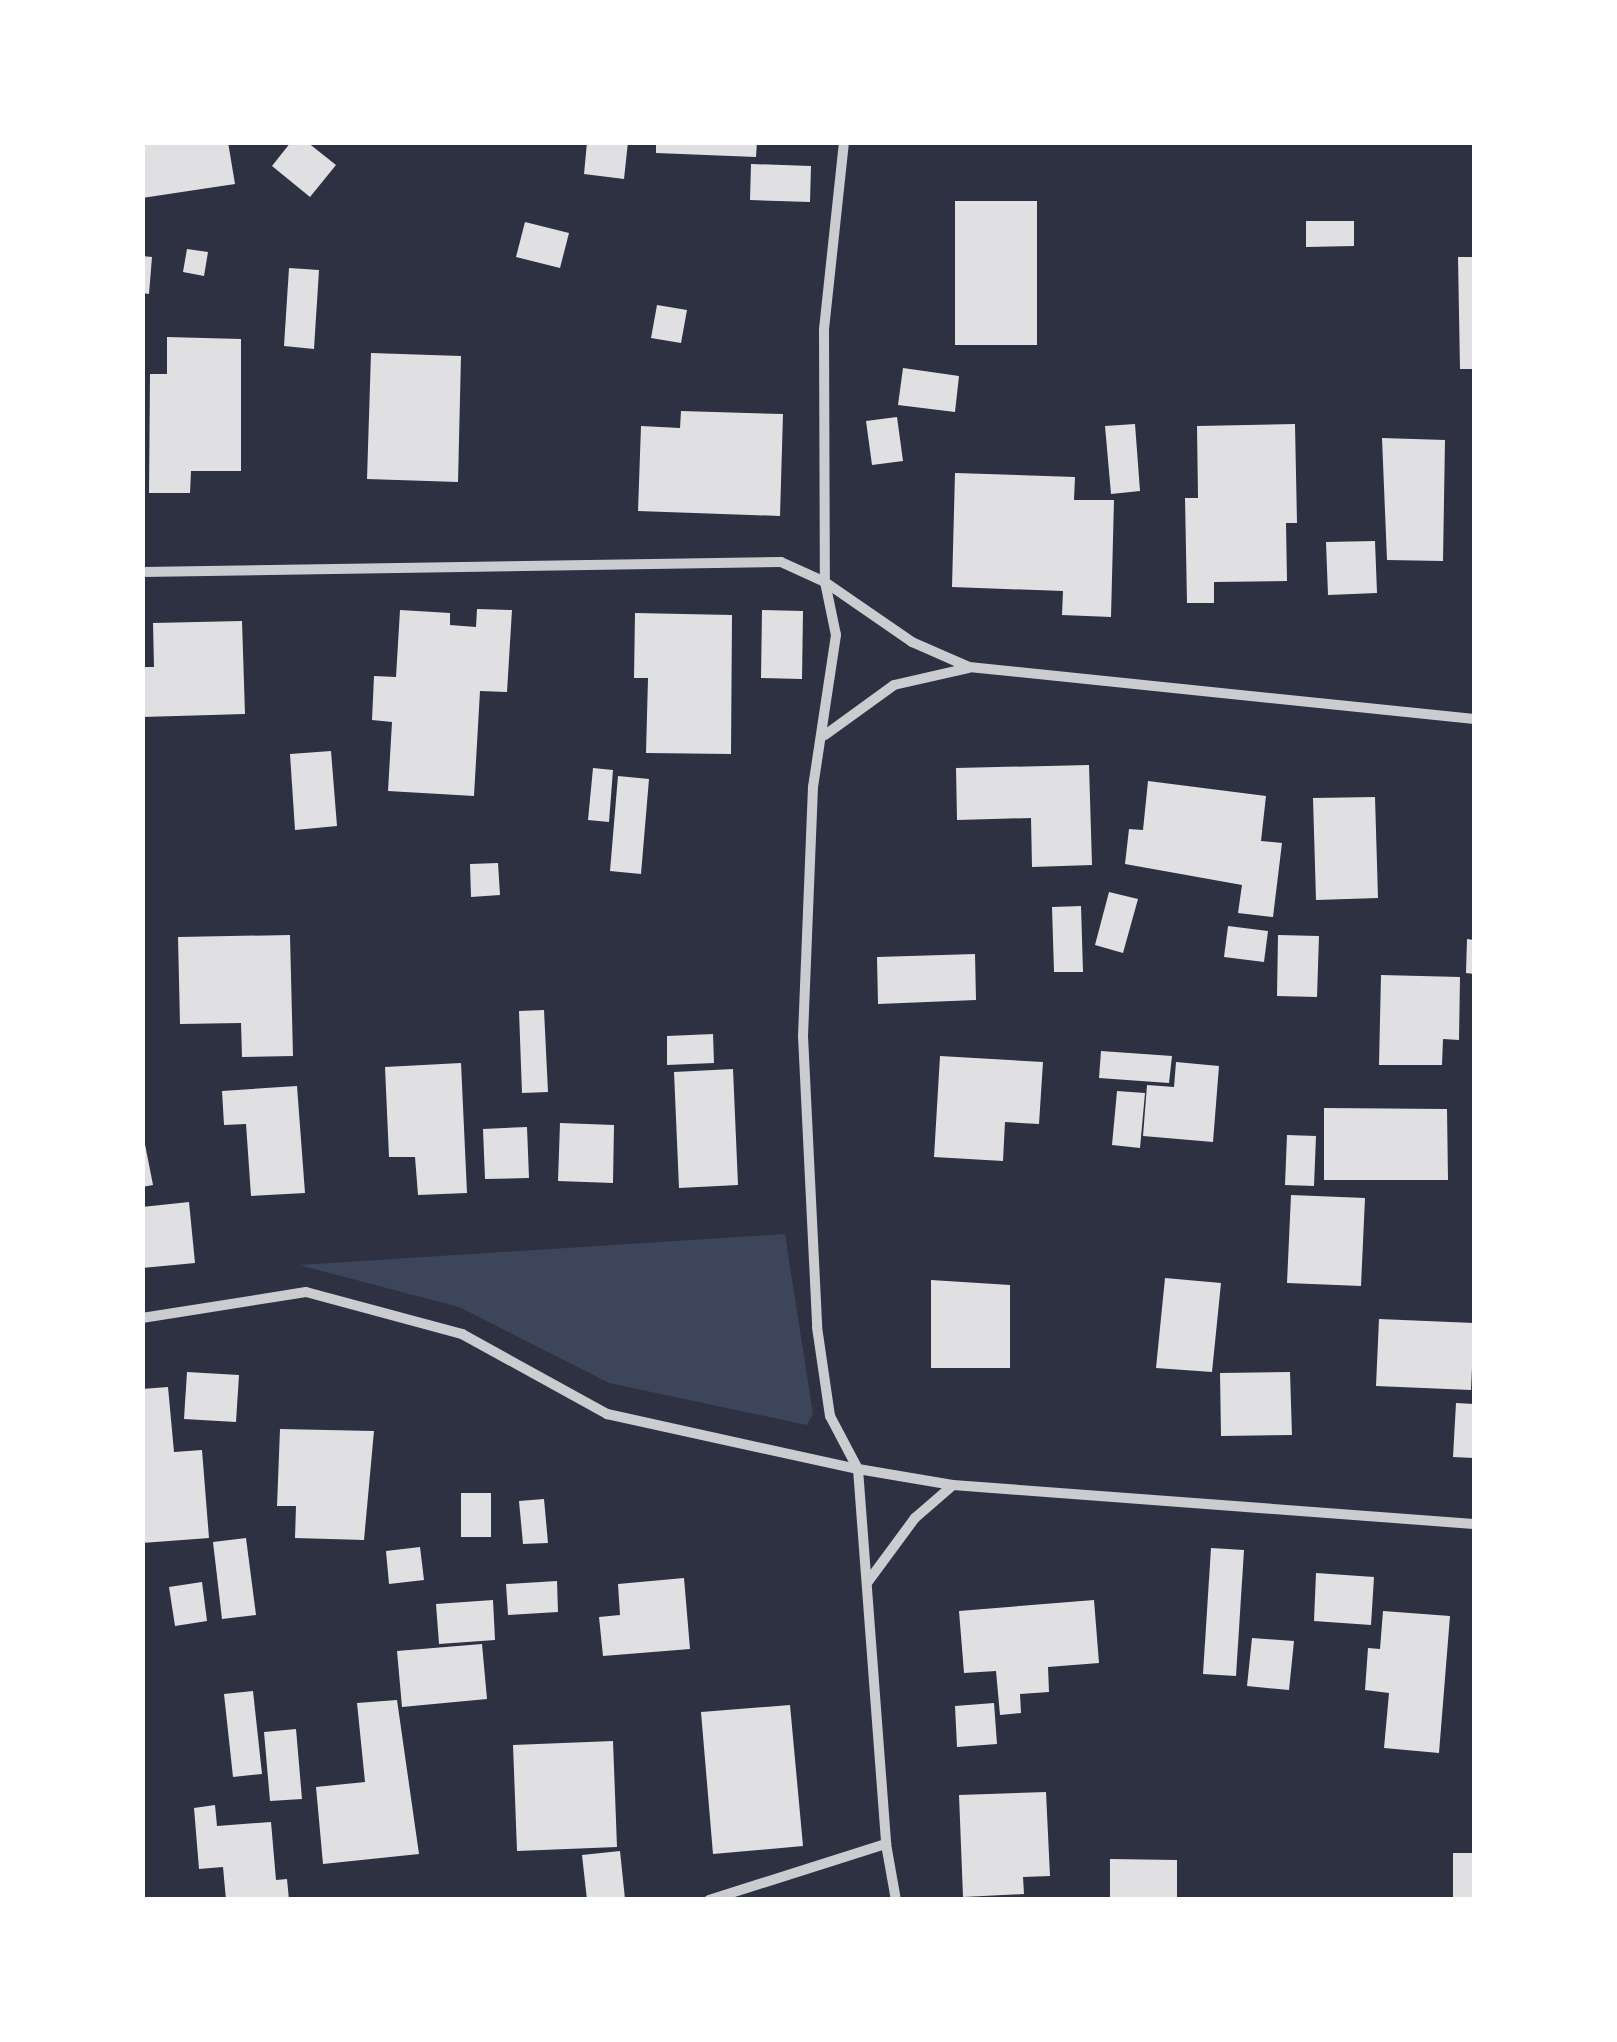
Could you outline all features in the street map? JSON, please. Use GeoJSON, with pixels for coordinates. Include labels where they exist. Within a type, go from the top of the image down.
{"type":"FeatureCollection","features":[{"type":"Feature","properties":{"kind":"street"},"geometry":{"type":"LineString","coordinates":[[844,142],[824,330],[826,582],[836,636],[826,735],[813,787],[803,1036],[817,1326],[830,1416],[858,1469],[886,1844],[896,1900]]}},
{"type":"Feature","properties":{"kind":"street"},"geometry":{"type":"LineString","coordinates":[[142,572],[782,562],[826,582],[912,642],[969,668]]}},
{"type":"Feature","properties":{"kind":"street"},"geometry":{"type":"LineString","coordinates":[[826,735],[894,685],[969,668],[1474,719]]}},
{"type":"Feature","properties":{"kind":"street"},"geometry":{"type":"LineString","coordinates":[[142,1318],[306,1292],[462,1334],[607,1414],[858,1469],[953,1485],[1474,1524]]}},
{"type":"Feature","properties":{"kind":"street"},"geometry":{"type":"LineString","coordinates":[[867,1583],[915,1518],[953,1485]]}},
{"type":"Feature","properties":{"kind":"street"},"geometry":{"type":"LineString","coordinates":[[710,1900],[886,1844]]}},
{"type":"Feature","properties":{"kind":"shaded area"},"geometry":{"type":"Polygon","coordinates":[[[785,1234],[813,1414],[807,1425],[609,1383],[459,1307],[299,1265],[785,1234]]]}},
{"type":"Feature","properties":{"kind":"building"},"geometry":{"type":"Polygon","coordinates":[[[142,142],[228,142],[235,184],[142,198],[142,142]]]}},
{"type":"Feature","properties":{"kind":"building"},"geometry":{"type":"Polygon","coordinates":[[[291,142],[307,142],[336,165],[310,197],[272,166],[291,142]]]}},
{"type":"Feature","properties":{"kind":"building"},"geometry":{"type":"Polygon","coordinates":[[[587,142],[628,142],[624,179],[584,174],[587,142]]]}},
{"type":"Feature","properties":{"kind":"building"},"geometry":{"type":"Polygon","coordinates":[[[656,142],[757,142],[756,157],[656,153],[656,142]]]}},
{"type":"Feature","properties":{"kind":"building"},"geometry":{"type":"Polygon","coordinates":[[[751,164],[811,166],[810,202],[750,200],[751,164]]]}},
{"type":"Feature","properties":{"kind":"building"},"geometry":{"type":"Polygon","coordinates":[[[955,201],[1037,201],[1037,345],[955,345],[955,201]]]}},
{"type":"Feature","properties":{"kind":"building"},"geometry":{"type":"Polygon","coordinates":[[[1306,221],[1354,221],[1354,246],[1306,247],[1306,221]]]}},
{"type":"Feature","properties":{"kind":"building"},"geometry":{"type":"Polygon","coordinates":[[[525,222],[569,233],[560,268],[516,257],[525,222]]]}},
{"type":"Feature","properties":{"kind":"building"},"geometry":{"type":"Polygon","coordinates":[[[187,249],[208,252],[204,276],[183,272],[187,249]]]}},
{"type":"Feature","properties":{"kind":"building"},"geometry":{"type":"Polygon","coordinates":[[[142,256],[152,257],[149,294],[142,293],[142,256]]]}},
{"type":"Feature","properties":{"kind":"building"},"geometry":{"type":"Polygon","coordinates":[[[1458,257],[1474,257],[1474,369],[1460,369],[1458,257]]]}},
{"type":"Feature","properties":{"kind":"building"},"geometry":{"type":"Polygon","coordinates":[[[289,268],[319,270],[314,349],[284,346],[289,268]]]}},
{"type":"Feature","properties":{"kind":"building"},"geometry":{"type":"Polygon","coordinates":[[[657,305],[687,310],[681,343],[651,338],[657,305]]]}},
{"type":"Feature","properties":{"kind":"building"},"geometry":{"type":"Polygon","coordinates":[[[167,337],[241,339],[241,471],[191,471],[190,493],[149,493],[150,374],[167,374],[167,337]]]}},
{"type":"Feature","properties":{"kind":"building"},"geometry":{"type":"Polygon","coordinates":[[[371,353],[461,356],[458,482],[367,479],[371,353]]]}},
{"type":"Feature","properties":{"kind":"building"},"geometry":{"type":"Polygon","coordinates":[[[903,368],[959,376],[955,412],[898,405],[903,368]]]}},
{"type":"Feature","properties":{"kind":"building"},"geometry":{"type":"Polygon","coordinates":[[[681,411],[783,414],[780,516],[638,511],[641,426],[680,428],[681,411]]]}},
{"type":"Feature","properties":{"kind":"building"},"geometry":{"type":"Polygon","coordinates":[[[897,417],[903,461],[872,465],[866,421],[897,417]]]}},
{"type":"Feature","properties":{"kind":"building"},"geometry":{"type":"Polygon","coordinates":[[[1135,424],[1140,491],[1111,494],[1105,426],[1135,424]]]}},
{"type":"Feature","properties":{"kind":"building"},"geometry":{"type":"Polygon","coordinates":[[[1295,424],[1297,523],[1286,523],[1287,581],[1214,582],[1214,603],[1187,603],[1185,498],[1198,498],[1197,426],[1295,424]]]}},
{"type":"Feature","properties":{"kind":"building"},"geometry":{"type":"Polygon","coordinates":[[[1382,438],[1445,440],[1443,561],[1387,560],[1382,438]]]}},
{"type":"Feature","properties":{"kind":"building"},"geometry":{"type":"Polygon","coordinates":[[[955,473],[1075,477],[1074,500],[1114,500],[1111,617],[1062,615],[1063,591],[952,587],[955,473]]]}},
{"type":"Feature","properties":{"kind":"building"},"geometry":{"type":"Polygon","coordinates":[[[1375,541],[1377,593],[1328,595],[1326,542],[1375,541]]]}},
{"type":"Feature","properties":{"kind":"building"},"geometry":{"type":"Polygon","coordinates":[[[477,609],[512,610],[507,692],[480,691],[474,796],[388,791],[392,722],[372,720],[374,676],[396,677],[400,610],[450,613],[450,625],[476,627],[477,609]]]}},
{"type":"Feature","properties":{"kind":"building"},"geometry":{"type":"Polygon","coordinates":[[[762,610],[803,611],[802,679],[761,678],[762,610]]]}},
{"type":"Feature","properties":{"kind":"building"},"geometry":{"type":"Polygon","coordinates":[[[635,613],[732,615],[731,754],[646,753],[648,678],[634,678],[635,613]]]}},
{"type":"Feature","properties":{"kind":"building"},"geometry":{"type":"Polygon","coordinates":[[[242,621],[245,714],[142,717],[142,667],[154,667],[153,623],[242,621]]]}},
{"type":"Feature","properties":{"kind":"building"},"geometry":{"type":"Polygon","coordinates":[[[331,751],[337,826],[295,830],[290,754],[331,751]]]}},
{"type":"Feature","properties":{"kind":"building"},"geometry":{"type":"Polygon","coordinates":[[[1089,765],[1092,865],[1032,867],[1031,818],[957,820],[956,768],[1089,765]]]}},
{"type":"Feature","properties":{"kind":"building"},"geometry":{"type":"Polygon","coordinates":[[[593,768],[613,770],[609,822],[588,820],[593,768]]]}},
{"type":"Feature","properties":{"kind":"building"},"geometry":{"type":"Polygon","coordinates":[[[618,776],[649,779],[641,874],[610,871],[618,776]]]}},
{"type":"Feature","properties":{"kind":"building"},"geometry":{"type":"Polygon","coordinates":[[[1148,781],[1266,796],[1261,841],[1282,843],[1273,917],[1238,913],[1242,885],[1125,864],[1129,829],[1143,830],[1148,781]]]}},
{"type":"Feature","properties":{"kind":"building"},"geometry":{"type":"Polygon","coordinates":[[[1375,797],[1378,898],[1316,900],[1313,798],[1375,797]]]}},
{"type":"Feature","properties":{"kind":"building"},"geometry":{"type":"Polygon","coordinates":[[[498,863],[500,895],[471,897],[470,864],[498,863]]]}},
{"type":"Feature","properties":{"kind":"building"},"geometry":{"type":"Polygon","coordinates":[[[1109,892],[1138,899],[1123,953],[1095,945],[1109,892]]]}},
{"type":"Feature","properties":{"kind":"building"},"geometry":{"type":"Polygon","coordinates":[[[1081,906],[1083,972],[1054,972],[1052,907],[1081,906]]]}},
{"type":"Feature","properties":{"kind":"building"},"geometry":{"type":"Polygon","coordinates":[[[1228,926],[1268,931],[1264,962],[1224,957],[1228,926]]]}},
{"type":"Feature","properties":{"kind":"building"},"geometry":{"type":"Polygon","coordinates":[[[290,935],[293,1056],[242,1057],[241,1023],[180,1024],[178,937],[290,935]]]}},
{"type":"Feature","properties":{"kind":"building"},"geometry":{"type":"Polygon","coordinates":[[[1278,935],[1319,936],[1317,997],[1277,996],[1278,935]]]}},
{"type":"Feature","properties":{"kind":"building"},"geometry":{"type":"Polygon","coordinates":[[[1467,939],[1474,940],[1474,974],[1466,973],[1467,939]]]}},
{"type":"Feature","properties":{"kind":"building"},"geometry":{"type":"Polygon","coordinates":[[[975,954],[976,1000],[878,1004],[877,957],[975,954]]]}},
{"type":"Feature","properties":{"kind":"building"},"geometry":{"type":"Polygon","coordinates":[[[1381,975],[1460,977],[1459,1040],[1443,1039],[1442,1065],[1379,1065],[1381,975]]]}},
{"type":"Feature","properties":{"kind":"building"},"geometry":{"type":"Polygon","coordinates":[[[544,1010],[548,1092],[522,1093],[519,1011],[544,1010]]]}},
{"type":"Feature","properties":{"kind":"building"},"geometry":{"type":"Polygon","coordinates":[[[713,1034],[714,1063],[667,1065],[667,1036],[713,1034]]]}},
{"type":"Feature","properties":{"kind":"building"},"geometry":{"type":"Polygon","coordinates":[[[1101,1051],[1172,1056],[1169,1083],[1099,1078],[1101,1051]]]}},
{"type":"Feature","properties":{"kind":"building"},"geometry":{"type":"Polygon","coordinates":[[[940,1056],[1043,1062],[1039,1124],[1005,1122],[1003,1161],[934,1157],[940,1056]]]}},
{"type":"Feature","properties":{"kind":"building"},"geometry":{"type":"Polygon","coordinates":[[[1176,1062],[1219,1066],[1213,1142],[1143,1136],[1147,1085],[1174,1087],[1176,1062]]]}},
{"type":"Feature","properties":{"kind":"building"},"geometry":{"type":"Polygon","coordinates":[[[461,1063],[467,1193],[418,1195],[415,1157],[389,1157],[385,1067],[461,1063]]]}},
{"type":"Feature","properties":{"kind":"building"},"geometry":{"type":"Polygon","coordinates":[[[733,1069],[738,1185],[679,1188],[674,1072],[733,1069]]]}},
{"type":"Feature","properties":{"kind":"building"},"geometry":{"type":"Polygon","coordinates":[[[297,1086],[305,1193],[251,1196],[246,1124],[224,1125],[222,1091],[297,1086]]]}},
{"type":"Feature","properties":{"kind":"building"},"geometry":{"type":"Polygon","coordinates":[[[1117,1091],[1145,1093],[1140,1148],[1112,1145],[1117,1091]]]}},
{"type":"Feature","properties":{"kind":"building"},"geometry":{"type":"Polygon","coordinates":[[[1324,1108],[1447,1109],[1448,1180],[1324,1180],[1324,1108]]]}},
{"type":"Feature","properties":{"kind":"building"},"geometry":{"type":"Polygon","coordinates":[[[560,1123],[614,1125],[613,1183],[558,1181],[560,1123]]]}},
{"type":"Feature","properties":{"kind":"building"},"geometry":{"type":"Polygon","coordinates":[[[527,1127],[529,1178],[485,1179],[483,1129],[527,1127]]]}},
{"type":"Feature","properties":{"kind":"building"},"geometry":{"type":"Polygon","coordinates":[[[142,1129],[153,1185],[142,1187],[142,1129]]]}},
{"type":"Feature","properties":{"kind":"building"},"geometry":{"type":"Polygon","coordinates":[[[1287,1135],[1316,1136],[1314,1186],[1285,1185],[1287,1135]]]}},
{"type":"Feature","properties":{"kind":"building"},"geometry":{"type":"Polygon","coordinates":[[[1291,1195],[1365,1198],[1361,1286],[1287,1283],[1291,1195]]]}},
{"type":"Feature","properties":{"kind":"building"},"geometry":{"type":"Polygon","coordinates":[[[189,1202],[195,1263],[142,1268],[142,1207],[189,1202]]]}},
{"type":"Feature","properties":{"kind":"building"},"geometry":{"type":"Polygon","coordinates":[[[1165,1278],[1221,1283],[1212,1372],[1156,1368],[1165,1278]]]}},
{"type":"Feature","properties":{"kind":"building"},"geometry":{"type":"Polygon","coordinates":[[[931,1280],[1010,1285],[1010,1368],[931,1368],[931,1280]]]}},
{"type":"Feature","properties":{"kind":"building"},"geometry":{"type":"Polygon","coordinates":[[[1379,1319],[1474,1323],[1471,1390],[1376,1386],[1379,1319]]]}},
{"type":"Feature","properties":{"kind":"building"},"geometry":{"type":"Polygon","coordinates":[[[187,1372],[239,1375],[236,1422],[184,1419],[187,1372]]]}},
{"type":"Feature","properties":{"kind":"building"},"geometry":{"type":"Polygon","coordinates":[[[1290,1372],[1292,1435],[1221,1436],[1220,1373],[1290,1372]]]}},
{"type":"Feature","properties":{"kind":"building"},"geometry":{"type":"Polygon","coordinates":[[[168,1387],[174,1452],[202,1450],[209,1538],[142,1543],[142,1389],[168,1387]]]}},
{"type":"Feature","properties":{"kind":"building"},"geometry":{"type":"Polygon","coordinates":[[[1456,1403],[1474,1404],[1474,1458],[1453,1457],[1456,1403]]]}},
{"type":"Feature","properties":{"kind":"building"},"geometry":{"type":"Polygon","coordinates":[[[280,1429],[374,1431],[364,1540],[295,1538],[296,1506],[277,1506],[280,1429]]]}},
{"type":"Feature","properties":{"kind":"building"},"geometry":{"type":"Polygon","coordinates":[[[461,1493],[491,1493],[491,1537],[461,1537],[461,1493]]]}},
{"type":"Feature","properties":{"kind":"building"},"geometry":{"type":"Polygon","coordinates":[[[544,1499],[548,1543],[523,1544],[519,1501],[544,1499]]]}},
{"type":"Feature","properties":{"kind":"building"},"geometry":{"type":"Polygon","coordinates":[[[246,1538],[256,1615],[222,1619],[213,1542],[246,1538]]]}},
{"type":"Feature","properties":{"kind":"building"},"geometry":{"type":"Polygon","coordinates":[[[420,1547],[424,1580],[389,1584],[386,1551],[420,1547]]]}},
{"type":"Feature","properties":{"kind":"building"},"geometry":{"type":"Polygon","coordinates":[[[1211,1548],[1244,1550],[1236,1676],[1203,1674],[1211,1548]]]}},
{"type":"Feature","properties":{"kind":"building"},"geometry":{"type":"Polygon","coordinates":[[[1316,1573],[1374,1577],[1371,1625],[1314,1621],[1316,1573]]]}},
{"type":"Feature","properties":{"kind":"building"},"geometry":{"type":"Polygon","coordinates":[[[684,1578],[690,1649],[603,1656],[599,1617],[620,1615],[618,1584],[684,1578]]]}},
{"type":"Feature","properties":{"kind":"building"},"geometry":{"type":"Polygon","coordinates":[[[557,1581],[558,1612],[508,1615],[506,1584],[557,1581]]]}},
{"type":"Feature","properties":{"kind":"building"},"geometry":{"type":"Polygon","coordinates":[[[202,1582],[207,1621],[175,1626],[169,1587],[202,1582]]]}},
{"type":"Feature","properties":{"kind":"building"},"geometry":{"type":"Polygon","coordinates":[[[493,1600],[495,1640],[439,1644],[436,1604],[493,1600]]]}},
{"type":"Feature","properties":{"kind":"building"},"geometry":{"type":"Polygon","coordinates":[[[1094,1600],[1099,1663],[1048,1667],[1049,1692],[1020,1694],[1021,1713],[1000,1715],[996,1671],[964,1673],[959,1611],[1094,1600]]]}},
{"type":"Feature","properties":{"kind":"building"},"geometry":{"type":"Polygon","coordinates":[[[1383,1611],[1450,1616],[1439,1753],[1384,1748],[1389,1693],[1365,1690],[1368,1648],[1380,1649],[1383,1611]]]}},
{"type":"Feature","properties":{"kind":"building"},"geometry":{"type":"Polygon","coordinates":[[[1252,1638],[1294,1641],[1289,1690],[1247,1686],[1252,1638]]]}},
{"type":"Feature","properties":{"kind":"building"},"geometry":{"type":"Polygon","coordinates":[[[482,1644],[487,1699],[402,1707],[397,1651],[482,1644]]]}},
{"type":"Feature","properties":{"kind":"building"},"geometry":{"type":"Polygon","coordinates":[[[253,1691],[262,1774],[233,1777],[224,1694],[253,1691]]]}},
{"type":"Feature","properties":{"kind":"building"},"geometry":{"type":"Polygon","coordinates":[[[397,1700],[419,1854],[323,1864],[316,1787],[365,1782],[357,1703],[397,1700]]]}},
{"type":"Feature","properties":{"kind":"building"},"geometry":{"type":"Polygon","coordinates":[[[994,1703],[997,1744],[957,1747],[955,1706],[994,1703]]]}},
{"type":"Feature","properties":{"kind":"building"},"geometry":{"type":"Polygon","coordinates":[[[790,1705],[803,1846],[713,1854],[701,1712],[790,1705]]]}},
{"type":"Feature","properties":{"kind":"building"},"geometry":{"type":"Polygon","coordinates":[[[296,1729],[302,1799],[270,1801],[264,1732],[296,1729]]]}},
{"type":"Feature","properties":{"kind":"building"},"geometry":{"type":"Polygon","coordinates":[[[613,1741],[617,1847],[517,1851],[513,1745],[613,1741]]]}},
{"type":"Feature","properties":{"kind":"building"},"geometry":{"type":"Polygon","coordinates":[[[1046,1792],[1050,1876],[1023,1877],[1024,1894],[963,1897],[959,1795],[1046,1792]]]}},
{"type":"Feature","properties":{"kind":"building"},"geometry":{"type":"Polygon","coordinates":[[[215,1805],[217,1826],[271,1822],[276,1880],[287,1879],[289,1900],[226,1900],[223,1867],[199,1869],[194,1808],[215,1805]]]}},
{"type":"Feature","properties":{"kind":"building"},"geometry":{"type":"Polygon","coordinates":[[[620,1851],[625,1899],[587,1900],[582,1855],[620,1851]]]}},
{"type":"Feature","properties":{"kind":"building"},"geometry":{"type":"Polygon","coordinates":[[[1453,1853],[1474,1853],[1474,1900],[1453,1900],[1453,1853]]]}},
{"type":"Feature","properties":{"kind":"building"},"geometry":{"type":"Polygon","coordinates":[[[1110,1859],[1177,1860],[1177,1900],[1110,1900],[1110,1859]]]}}]}
